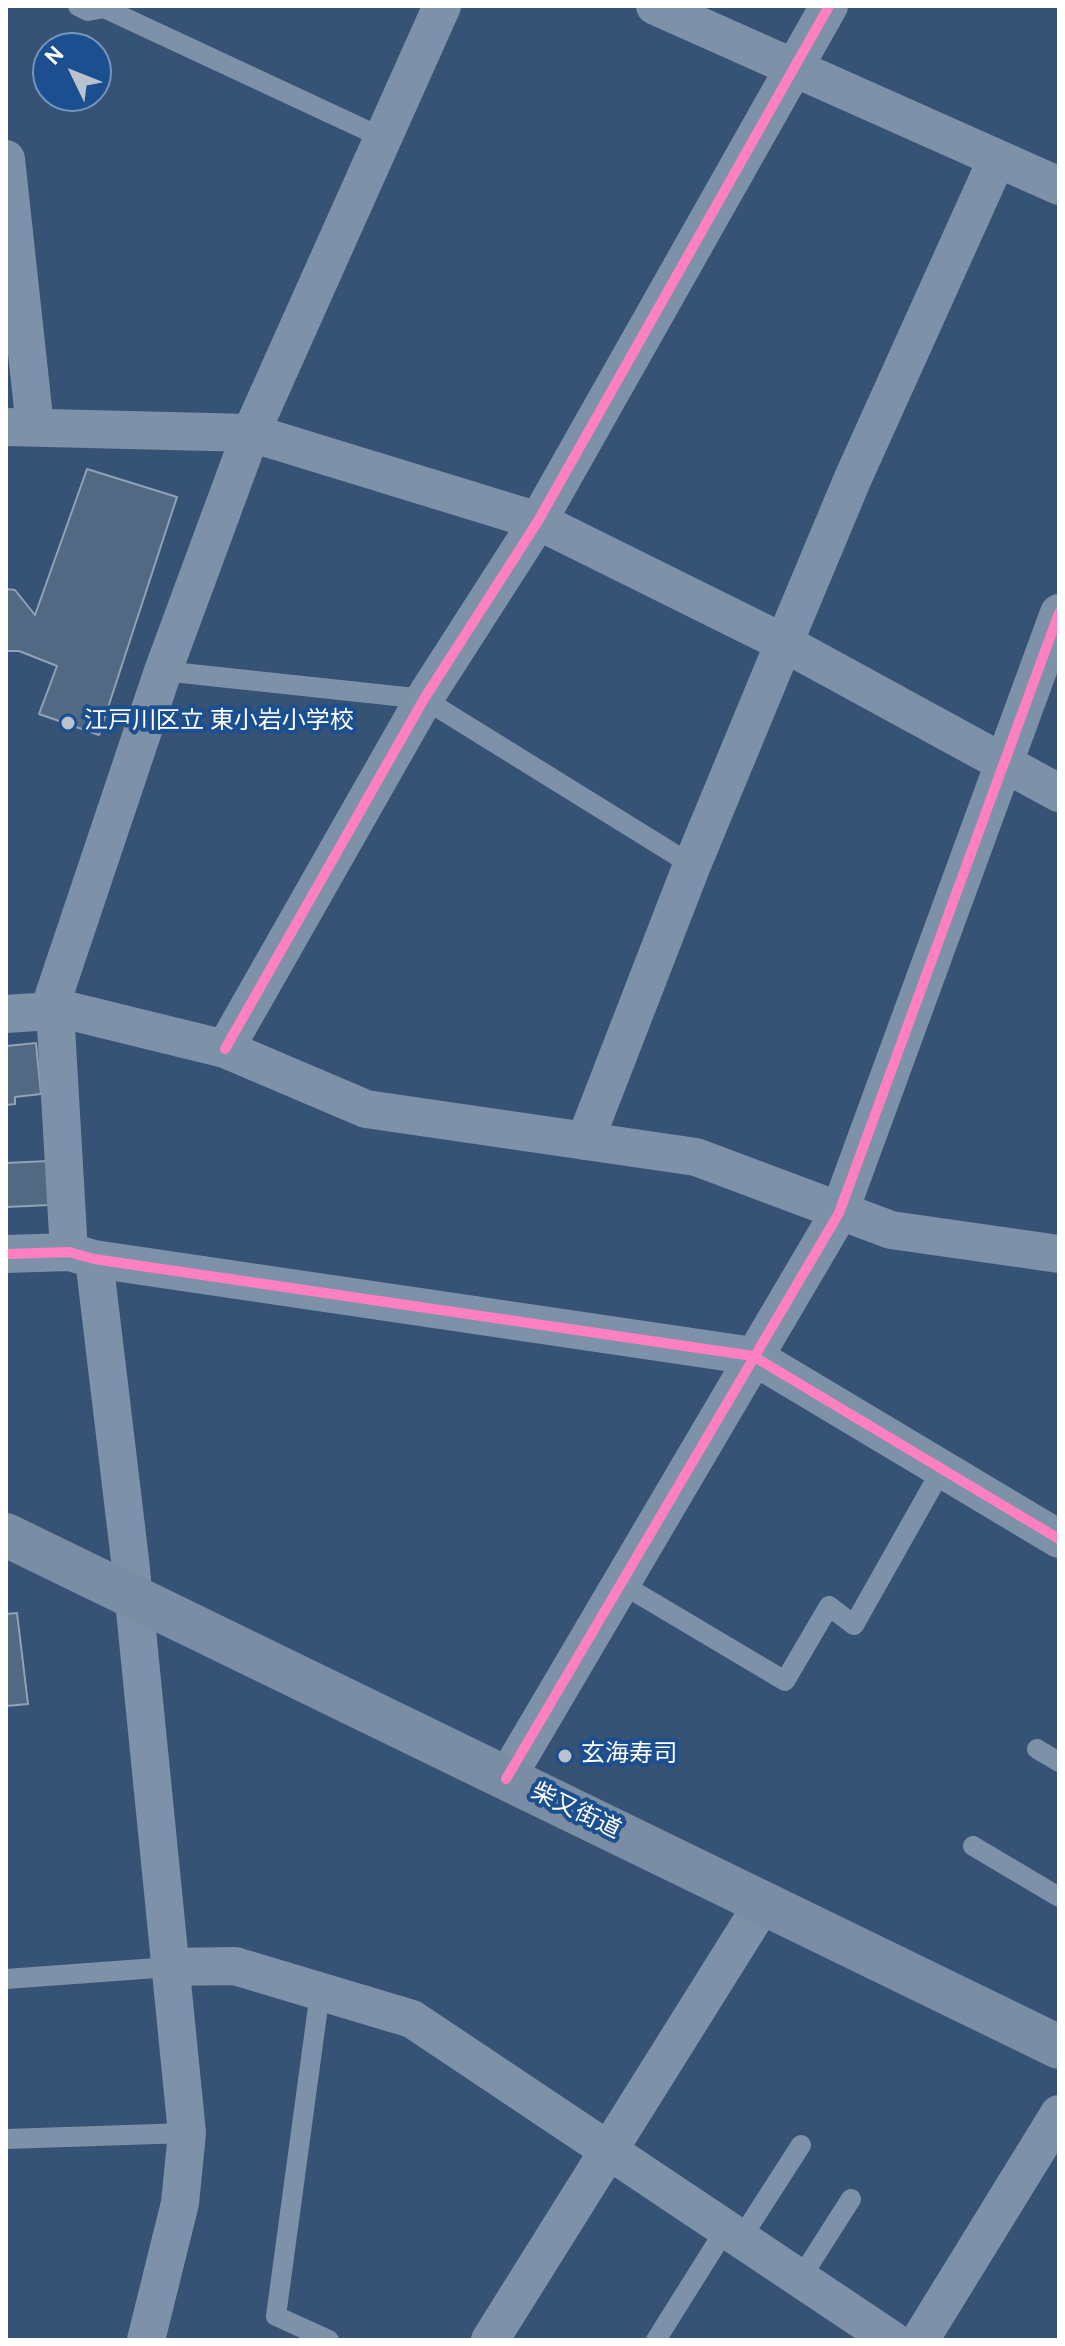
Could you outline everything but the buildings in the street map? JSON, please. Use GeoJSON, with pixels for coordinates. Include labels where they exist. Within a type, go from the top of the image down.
{"type":"FeatureCollection","features":[{"type":"Feature","properties":{"kind":"main road","name":"柴又街道"},"geometry":{"type":"LineString","coordinates":[[6,1535],[1059,2047]]}},
{"type":"Feature","properties":{"kind":"street"},"geometry":{"type":"LineString","coordinates":[[146,2340],[180,2203],[187,2133],[133,1597],[82,1256],[52,1010],[163,671],[251,433],[442,6]]}},
{"type":"Feature","properties":{"kind":"street"},"geometry":{"type":"LineString","coordinates":[[655,6],[1059,186]]}},
{"type":"Feature","properties":{"kind":"street"},"geometry":{"type":"LineString","coordinates":[[225,1049],[424,699],[538,521],[829,6]]}},
{"type":"Feature","properties":{"kind":"street"},"geometry":{"type":"LineString","coordinates":[[6,159],[20,427],[251,433],[538,521],[784,643],[1059,793]]}},
{"type":"Feature","properties":{"kind":"street"},"geometry":{"type":"LineString","coordinates":[[585,1141],[692,865],[859,464],[997,159]]}},
{"type":"Feature","properties":{"kind":"street"},"geometry":{"type":"LineString","coordinates":[[506,1779],[839,1213],[1059,613]]}},
{"type":"Feature","properties":{"kind":"street"},"geometry":{"type":"LineString","coordinates":[[6,1014],[52,1010],[225,1049],[366,1109],[696,1157],[891,1230],[1059,1254]]}},
{"type":"Feature","properties":{"kind":"street"},"geometry":{"type":"LineString","coordinates":[[6,1254],[82,1256],[753,1356],[1059,1539]]}},
{"type":"Feature","properties":{"kind":"street"},"geometry":{"type":"LineString","coordinates":[[490,2340],[762,1905]]}},
{"type":"Feature","properties":{"kind":"street"},"geometry":{"type":"LineString","coordinates":[[170,1967],[235,1966],[412,2019],[892,2340]]}},
{"type":"Feature","properties":{"kind":"street"},"geometry":{"type":"LineString","coordinates":[[920,2340],[1059,2114]]}},
{"type":"Feature","properties":{"kind":"lane"},"geometry":{"type":"LineString","coordinates":[[78,6],[88,11],[104,8],[383,138]]}},
{"type":"Feature","properties":{"kind":"lane"},"geometry":{"type":"LineString","coordinates":[[163,671],[424,699],[692,865]]}},
{"type":"Feature","properties":{"kind":"lane"},"geometry":{"type":"LineString","coordinates":[[620,1583],[785,1681],[829,1606],[854,1625],[942,1469]]}},
{"type":"Feature","properties":{"kind":"lane"},"geometry":{"type":"LineString","coordinates":[[1037,1749],[1059,1762]]}},
{"type":"Feature","properties":{"kind":"lane"},"geometry":{"type":"LineString","coordinates":[[973,1846],[1059,1897]]}},
{"type":"Feature","properties":{"kind":"lane"},"geometry":{"type":"LineString","coordinates":[[6,1979],[170,1967]]}},
{"type":"Feature","properties":{"kind":"lane"},"geometry":{"type":"LineString","coordinates":[[320,1992],[276,2316],[329,2340]]}},
{"type":"Feature","properties":{"kind":"lane"},"geometry":{"type":"LineString","coordinates":[[6,2139],[187,2133]]}},
{"type":"Feature","properties":{"kind":"lane"},"geometry":{"type":"LineString","coordinates":[[656,2340],[801,2145]]}},
{"type":"Feature","properties":{"kind":"lane"},"geometry":{"type":"LineString","coordinates":[[800,2279],[851,2199]]}},
{"type":"Feature","properties":{"kind":"cycle path"},"geometry":{"type":"LineString","coordinates":[[225,1049],[424,699],[538,521],[829,6]]}},
{"type":"Feature","properties":{"kind":"cycle path"},"geometry":{"type":"LineString","coordinates":[[506,1779],[839,1213],[1059,613]]}},
{"type":"Feature","properties":{"kind":"cycle path"},"geometry":{"type":"LineString","coordinates":[[6,1254],[69,1252],[94,1259],[753,1356],[1059,1539]]}},
{"type":"Feature","properties":{"kind":"place","name":"江戸川区立 東小岩小学校"},"geometry":{"type":"Point","coordinates":[68,723]}},
{"type":"Feature","properties":{"kind":"place","name":"玄海寿司"},"geometry":{"type":"Point","coordinates":[565,1756]}}]}
